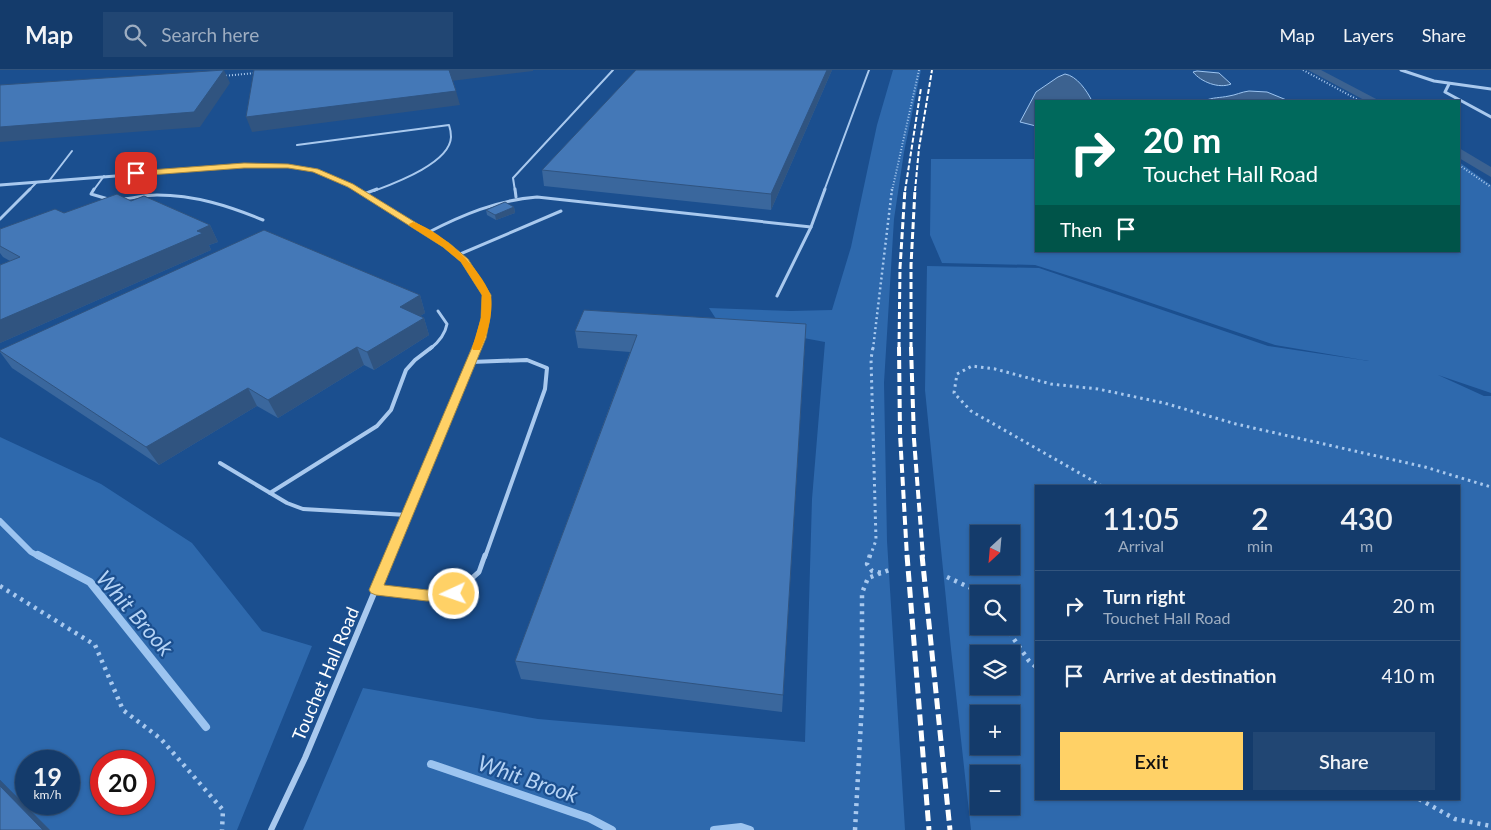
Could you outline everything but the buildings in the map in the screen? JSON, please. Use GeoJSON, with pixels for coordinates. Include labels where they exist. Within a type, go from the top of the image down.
{"type":"FeatureCollection","features":[{"type":"Feature","properties":{"kind":"street"},"geometry":{"type":"LineString","coordinates":[[1402,70],[1413,76],[1449,84],[1491,89]]}},
{"type":"Feature","properties":{"kind":"street"},"geometry":{"type":"LineString","coordinates":[[1449,84],[1445,92],[1460,100]]}},
{"type":"Feature","properties":{"kind":"street"},"geometry":{"type":"LineString","coordinates":[[1460,100],[1491,117]]}},
{"type":"Feature","properties":{"kind":"street","name":"Touchet Hall Road"},"geometry":{"type":"LineString","coordinates":[[0,185],[244,166],[288,166],[309,169],[351,186],[427,233],[458,255],[464,260],[486,295],[486,318],[481,338],[305,758],[271,830]]}},
{"type":"Feature","properties":{"kind":"lane"},"geometry":{"type":"LineString","coordinates":[[516,197],[514,178],[613,70]]}},
{"type":"Feature","properties":{"kind":"lane"},"geometry":{"type":"LineString","coordinates":[[777,296],[811,227],[868,70]]}},
{"type":"Feature","properties":{"kind":"lane"},"geometry":{"type":"LineString","coordinates":[[297,145],[449,125],[452,131],[450,142],[436,159],[408,178],[364,194]]}},
{"type":"Feature","properties":{"kind":"lane"},"geometry":{"type":"LineString","coordinates":[[49,181],[72,151]]}},
{"type":"Feature","properties":{"kind":"lane"},"geometry":{"type":"LineString","coordinates":[[104,176],[91,194],[97,198],[114,199]]}},
{"type":"Feature","properties":{"kind":"lane"},"geometry":{"type":"LineString","coordinates":[[0,219],[37,182]]}},
{"type":"Feature","properties":{"kind":"lane"},"geometry":{"type":"LineString","coordinates":[[120,199],[155,195],[195,197],[233,207],[263,220]]}},
{"type":"Feature","properties":{"kind":"lane"},"geometry":{"type":"LineString","coordinates":[[427,233],[456,219],[516,197],[537,197],[811,227]]}},
{"type":"Feature","properties":{"kind":"lane"},"geometry":{"type":"LineString","coordinates":[[458,255],[561,211]]}},
{"type":"Feature","properties":{"kind":"lane"},"geometry":{"type":"LineString","coordinates":[[270,493],[366,434],[383,420],[392,407],[403,374],[407,368],[446,332],[447,324],[438,310]]}},
{"type":"Feature","properties":{"kind":"lane"},"geometry":{"type":"LineString","coordinates":[[376,590],[427,596],[454,594],[479,572],[545,389],[547,368],[527,360],[471,362]]}},
{"type":"Feature","properties":{"kind":"lane"},"geometry":{"type":"LineString","coordinates":[[220,463],[294,506],[312,511],[407,515]]}},
{"type":"Feature","properties":{"kind":"path"},"geometry":{"type":"LineString","coordinates":[[882,573],[872,570],[867,564],[876,540],[871,359],[878,318],[889,204],[919,70]]}},
{"type":"Feature","properties":{"kind":"path"},"geometry":{"type":"LineString","coordinates":[[1303,70],[1358,100]]}},
{"type":"Feature","properties":{"kind":"path"},"geometry":{"type":"LineString","coordinates":[[217,76],[262,73]]}},
{"type":"Feature","properties":{"kind":"path"},"geometry":{"type":"LineString","coordinates":[[1460,166],[1491,187]]}},
{"type":"Feature","properties":{"kind":"path"},"geometry":{"type":"LineString","coordinates":[[1100,485],[971,411],[954,393],[957,374],[972,366],[995,369],[1051,384],[1164,402],[1236,424],[1425,467],[1491,487]]}},
{"type":"Feature","properties":{"kind":"path"},"geometry":{"type":"LineString","coordinates":[[854,830],[862,703],[862,593],[868,578],[889,570]]}},
{"type":"Feature","properties":{"kind":"path"},"geometry":{"type":"LineString","coordinates":[[947,576],[970,587]]}},
{"type":"Feature","properties":{"kind":"path"},"geometry":{"type":"LineString","coordinates":[[0,586],[95,645],[123,710],[160,739],[223,810],[222,830]]}},
{"type":"Feature","properties":{"kind":"path"},"geometry":{"type":"LineString","coordinates":[[1011,635],[1030,662],[1035,665]]}},
{"type":"Feature","properties":{"kind":"path"},"geometry":{"type":"LineString","coordinates":[[1421,800],[1455,819],[1491,826]]}},
{"type":"Feature","properties":{"kind":"shaded area"},"geometry":{"type":"Polygon","coordinates":[[[893,70],[921,70],[904,152],[894,219],[884,383],[887,541],[905,830],[303,830],[363,688],[538,719],[805,742],[812,499],[825,342],[718,322],[709,308],[791,311],[832,310],[851,247],[877,125],[893,70]]]}},
{"type":"Feature","properties":{"kind":"shaded area"},"geometry":{"type":"Polygon","coordinates":[[[1193,72],[1219,73],[1231,84],[1221,86],[1210,84],[1196,76],[1193,72]]]}},
{"type":"Feature","properties":{"kind":"shaded area"},"geometry":{"type":"Polygon","coordinates":[[[1065,74],[1074,78],[1091,100],[1035,100],[1035,126],[1020,122],[1036,92],[1065,74]]]}},
{"type":"Feature","properties":{"kind":"shaded area"},"geometry":{"type":"Polygon","coordinates":[[[1249,91],[1267,92],[1287,100],[1207,100],[1249,91]]]}},
{"type":"Feature","properties":{"kind":"shaded area"},"geometry":{"type":"Polygon","coordinates":[[[931,159],[1035,159],[1035,252],[1460,252],[1460,163],[1491,185],[1491,393],[1438,375],[1484,396],[1491,396],[1491,830],[971,830],[925,390],[927,266],[1039,268],[1268,346],[1369,361],[1275,345],[1035,265],[942,263],[930,235],[931,159]]]}},
{"type":"Feature","properties":{"kind":"shaded area"},"geometry":{"type":"Polygon","coordinates":[[[0,437],[101,484],[192,543],[262,631],[312,646],[237,830],[49,830],[34,815],[80,815],[80,750],[15,750],[15,795],[0,780],[0,437]]]}},
{"type":"Feature","properties":{"kind":"waterway"},"geometry":{"type":"LineString","coordinates":[[1313,70],[1372,100]]}},
{"type":"Feature","properties":{"kind":"waterway"},"geometry":{"type":"LineString","coordinates":[[1460,153],[1491,173]]}},
{"type":"Feature","properties":{"kind":"waterway","name":"Whit Brook"},"geometry":{"type":"LineString","coordinates":[[0,521],[31,552],[40,557]]}},
{"type":"Feature","properties":{"kind":"waterway","name":"Whit Brook"},"geometry":{"type":"LineString","coordinates":[[38,555],[90,582],[206,727]]}},
{"type":"Feature","properties":{"kind":"waterway","name":"Whit Brook"},"geometry":{"type":"LineString","coordinates":[[431,764],[589,818],[612,830]]}},
{"type":"Feature","properties":{"kind":"waterway","name":"Whit Brook"},"geometry":{"type":"LineString","coordinates":[[714,830],[741,827],[750,830]]}},
{"type":"Feature","properties":{"kind":"railway"},"geometry":{"type":"LineString","coordinates":[[915,191],[919,148],[932,70]]}},
{"type":"Feature","properties":{"kind":"railway"},"geometry":{"type":"LineString","coordinates":[[905,191],[921,88]]}},
{"type":"Feature","properties":{"kind":"railway"},"geometry":{"type":"LineString","coordinates":[[899,348],[900,268],[905,189]]}},
{"type":"Feature","properties":{"kind":"railway"},"geometry":{"type":"LineString","coordinates":[[911,347],[911,265],[915,189]]}},
{"type":"Feature","properties":{"kind":"railway"},"geometry":{"type":"LineString","coordinates":[[911,347],[914,439],[923,557]]}},
{"type":"Feature","properties":{"kind":"railway"},"geometry":{"type":"LineString","coordinates":[[899,348],[900,434],[907,557]]}},
{"type":"Feature","properties":{"kind":"railway"},"geometry":{"type":"LineString","coordinates":[[907,555],[929,830]]}},
{"type":"Feature","properties":{"kind":"railway"},"geometry":{"type":"LineString","coordinates":[[922,555],[950,830]]}},
{"type":"Feature","properties":{"kind":"slow traffic"},"geometry":{"type":"LineString","coordinates":[[413,224],[446,245],[464,260],[486,295],[486,318],[477,348]]}},
{"type":"Feature","properties":{"kind":"route"},"geometry":{"type":"LineString","coordinates":[[136,173],[244,166],[288,166],[315,170],[351,186],[446,245],[464,260],[486,295],[486,318],[481,338],[376,590],[427,596],[454,594]]}}]}
